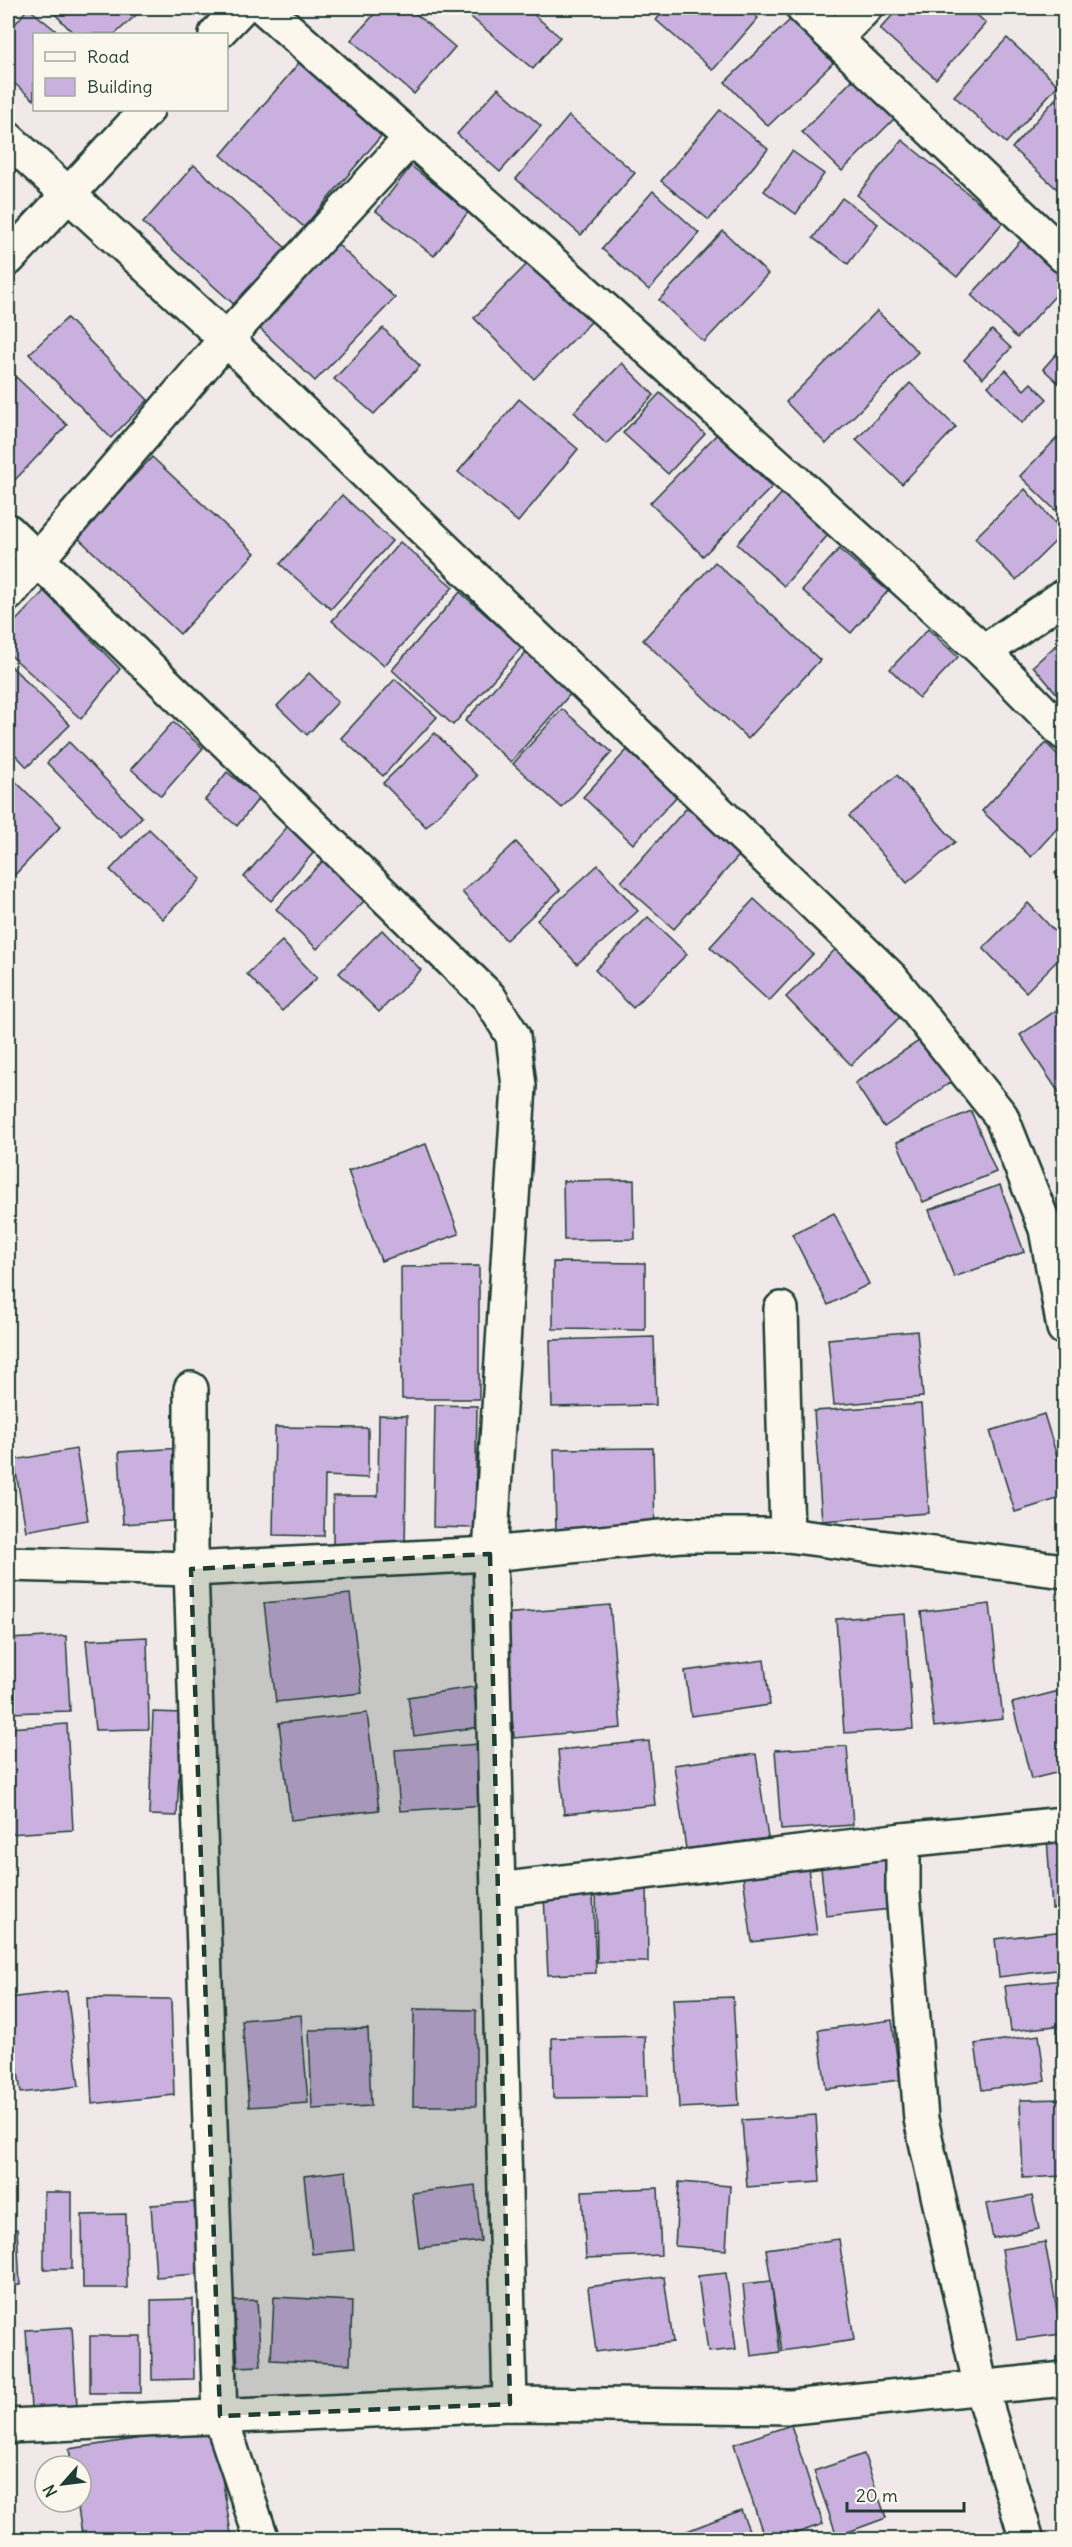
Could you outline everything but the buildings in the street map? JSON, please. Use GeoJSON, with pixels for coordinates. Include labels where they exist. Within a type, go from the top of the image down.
{"type":"FeatureCollection","features":[{"type":"Feature","properties":{"kind":"street"},"geometry":{"type":"LineString","coordinates":[[217,33],[241,8]]}},
{"type":"Feature","properties":{"kind":"street"},"geometry":{"type":"LineString","coordinates":[[264,8],[984,652],[1065,733]]}},
{"type":"Feature","properties":{"kind":"street"},"geometry":{"type":"LineString","coordinates":[[803,8],[837,37],[1065,256]]}},
{"type":"Feature","properties":{"kind":"street"},"geometry":{"type":"LineString","coordinates":[[837,37],[866,8]]}},
{"type":"Feature","properties":{"kind":"street"},"geometry":{"type":"LineString","coordinates":[[8,259],[146,111]]}},
{"type":"Feature","properties":{"kind":"street"},"geometry":{"type":"LineString","coordinates":[[8,594],[226,339],[411,138]]}},
{"type":"Feature","properties":{"kind":"street"},"geometry":{"type":"LineString","coordinates":[[8,139],[226,339],[892,979],[1001,1116],[1046,1229],[1065,1328]]}},
{"type":"Feature","properties":{"kind":"street"},"geometry":{"type":"LineString","coordinates":[[8,531],[489,997],[513,1036],[519,1086],[490,1554],[510,2404]]}},
{"type":"Feature","properties":{"kind":"street"},"geometry":{"type":"LineString","coordinates":[[984,652],[1065,596]]}},
{"type":"Feature","properties":{"kind":"street"},"geometry":{"type":"LineString","coordinates":[[781,1309],[787,1535]]}},
{"type":"Feature","properties":{"kind":"street"},"geometry":{"type":"LineString","coordinates":[[191,1389],[191,1569],[220,2416],[262,2540]]}},
{"type":"Feature","properties":{"kind":"street"},"geometry":{"type":"LineString","coordinates":[[8,1564],[191,1569],[490,1554],[681,1535],[787,1535],[1065,1571]]}},
{"type":"Feature","properties":{"kind":"street"},"geometry":{"type":"LineString","coordinates":[[498,1890],[903,1840],[1065,1824]]}},
{"type":"Feature","properties":{"kind":"street"},"geometry":{"type":"LineString","coordinates":[[903,1840],[903,1893],[921,2119],[981,2388],[1027,2540]]}},
{"type":"Feature","properties":{"kind":"street"},"geometry":{"type":"LineString","coordinates":[[8,2426],[510,2404],[792,2407],[1065,2379]]}},
{"type":"Feature","properties":{"kind":"highlighted area"},"geometry":{"type":"Polygon","coordinates":[[[490,1554],[510,2404],[220,2416],[191,1569],[490,1554]]]}}]}
